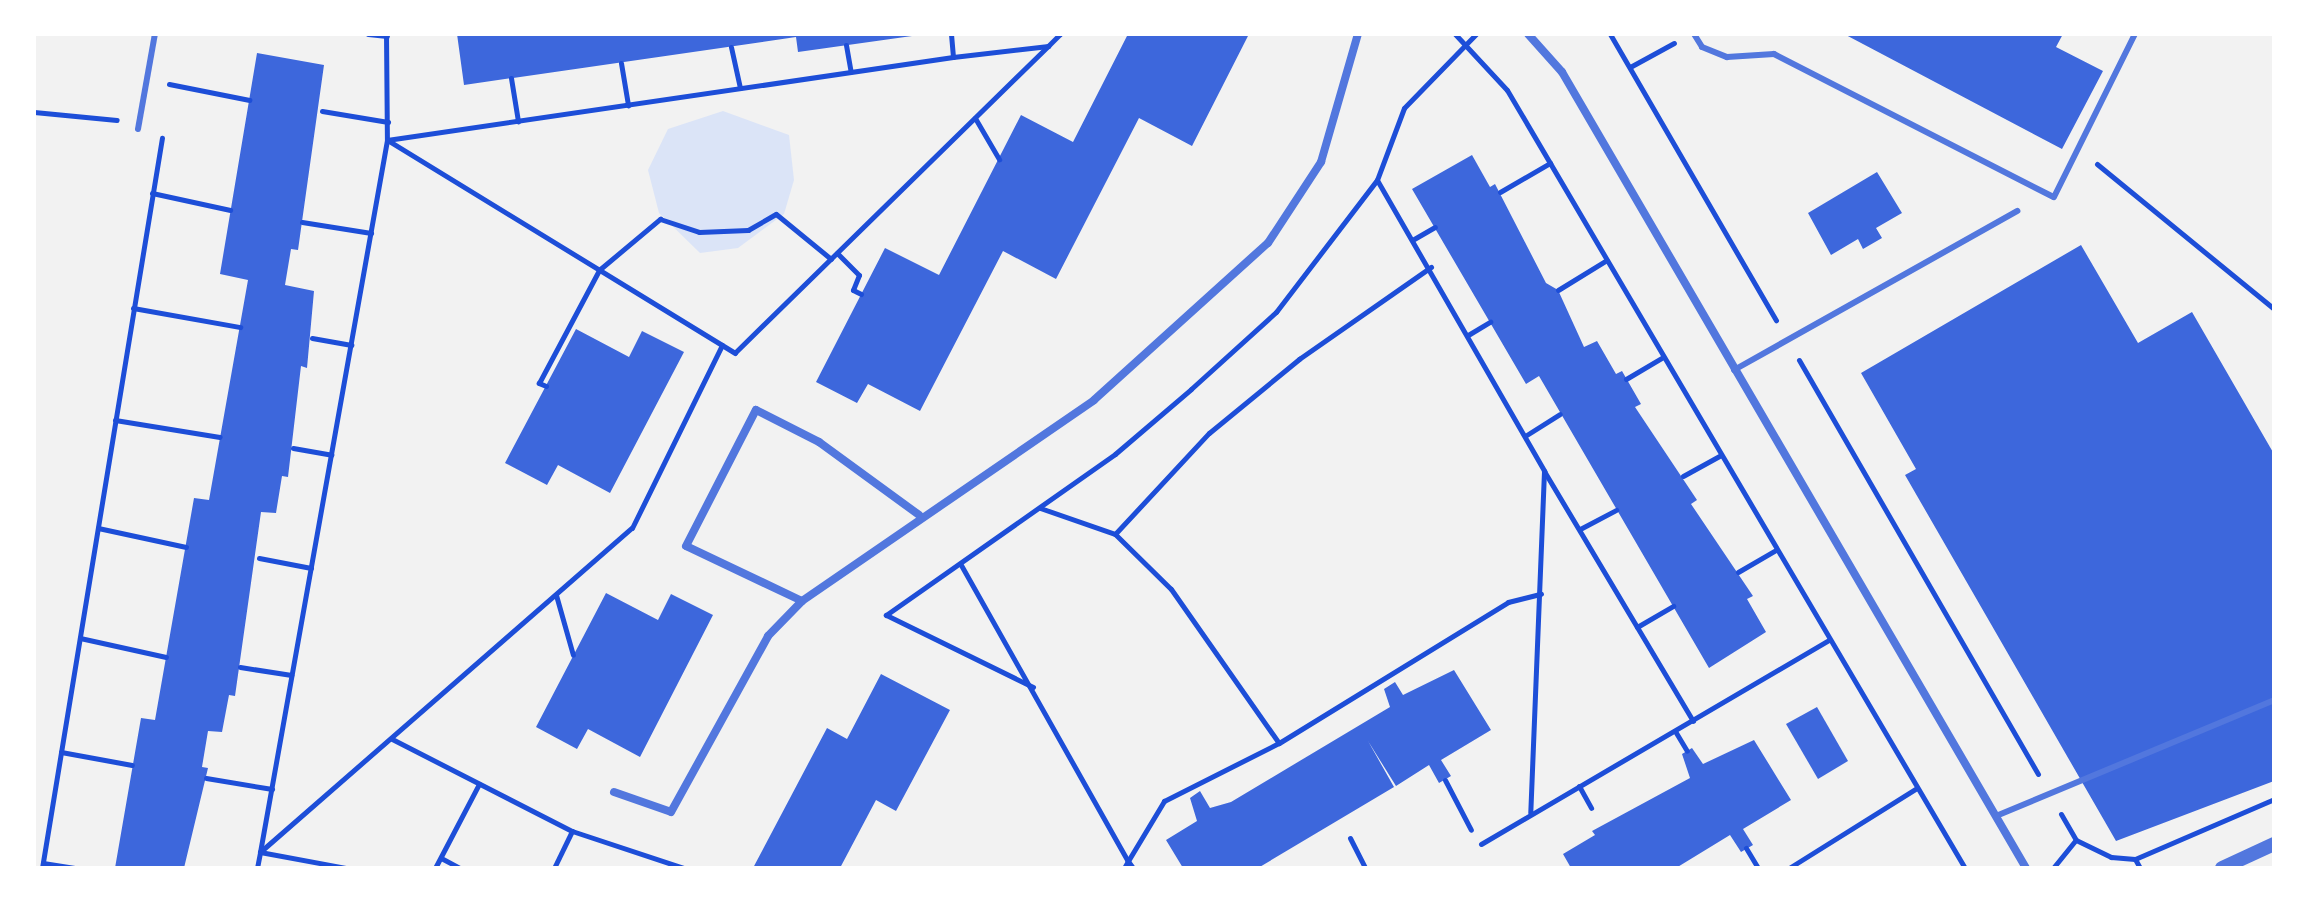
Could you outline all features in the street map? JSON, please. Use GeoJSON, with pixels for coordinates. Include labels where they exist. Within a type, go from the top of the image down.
{"type":"FeatureCollection","features":[{"type":"Feature","properties":{"kind":"street"},"geometry":{"type":"LineString","coordinates":[[614,792],[671,812],[768,636],[802,601],[919,515],[1094,400],[1268,243],[1321,162],[1358,34]]}},
{"type":"Feature","properties":{"kind":"street"},"geometry":{"type":"LineString","coordinates":[[1528,34],[1562,72],[1733,371],[2026,868]]}},
{"type":"Feature","properties":{"kind":"street"},"geometry":{"type":"LineString","coordinates":[[802,601],[686,546],[756,410],[819,442],[919,515]]}},
{"type":"Feature","properties":{"kind":"street"},"geometry":{"type":"LineString","coordinates":[[2222,868],[2274,844]]}},
{"type":"Feature","properties":{"kind":"lane"},"geometry":{"type":"LineString","coordinates":[[138,125],[155,34]]}},
{"type":"Feature","properties":{"kind":"lane"},"geometry":{"type":"LineString","coordinates":[[1694,34],[1702,47],[1727,57],[1774,54],[2054,197],[2135,34]]}},
{"type":"Feature","properties":{"kind":"lane"},"geometry":{"type":"LineString","coordinates":[[1733,371],[2017,211]]}},
{"type":"Feature","properties":{"kind":"lane"},"geometry":{"type":"LineString","coordinates":[[1996,816],[2274,700]]}},
{"type":"Feature","properties":{"kind":"path"},"geometry":{"type":"LineString","coordinates":[[257,868],[387,140],[386,35],[368,34]]}},
{"type":"Feature","properties":{"kind":"path"},"geometry":{"type":"LineString","coordinates":[[951,34],[953,57]]}},
{"type":"Feature","properties":{"kind":"path"},"geometry":{"type":"LineString","coordinates":[[387,140],[735,353],[1060,34]]}},
{"type":"Feature","properties":{"kind":"path"},"geometry":{"type":"LineString","coordinates":[[1455,34],[1467,43],[1507,90],[1965,868]]}},
{"type":"Feature","properties":{"kind":"path"},"geometry":{"type":"LineString","coordinates":[[1033,687],[886,615],[1115,454],[1276,312],[1377,180],[1404,108],[1476,34]]}},
{"type":"Feature","properties":{"kind":"path"},"geometry":{"type":"LineString","coordinates":[[1610,34],[2076,840],[2111,857],[2135,859],[2274,799]]}},
{"type":"Feature","properties":{"kind":"path"},"geometry":{"type":"LineString","coordinates":[[1630,67],[1672,44]]}},
{"type":"Feature","properties":{"kind":"path"},"geometry":{"type":"LineString","coordinates":[[846,45],[851,72]]}},
{"type":"Feature","properties":{"kind":"path"},"geometry":{"type":"LineString","coordinates":[[387,140],[953,57],[1048,46]]}},
{"type":"Feature","properties":{"kind":"path"},"geometry":{"type":"LineString","coordinates":[[731,47],[740,88]]}},
{"type":"Feature","properties":{"kind":"path"},"geometry":{"type":"LineString","coordinates":[[621,63],[628,105]]}},
{"type":"Feature","properties":{"kind":"path"},"geometry":{"type":"LineString","coordinates":[[167,97],[171,71]]}},
{"type":"Feature","properties":{"kind":"path"},"geometry":{"type":"LineString","coordinates":[[511,78],[518,121]]}},
{"type":"Feature","properties":{"kind":"path"},"geometry":{"type":"LineString","coordinates":[[169,84],[249,100]]}},
{"type":"Feature","properties":{"kind":"path"},"geometry":{"type":"LineString","coordinates":[[322,111],[388,122]]}},
{"type":"Feature","properties":{"kind":"path"},"geometry":{"type":"LineString","coordinates":[[34,112],[138,125],[164,125],[42,865],[75,868]]}},
{"type":"Feature","properties":{"kind":"path"},"geometry":{"type":"LineString","coordinates":[[975,118],[999,159]]}},
{"type":"Feature","properties":{"kind":"path"},"geometry":{"type":"LineString","coordinates":[[2077,148],[2274,309]]}},
{"type":"Feature","properties":{"kind":"path"},"geometry":{"type":"LineString","coordinates":[[1500,192],[1550,163]]}},
{"type":"Feature","properties":{"kind":"path"},"geometry":{"type":"LineString","coordinates":[[1377,180],[1431,267],[1544,471],[1693,721]]}},
{"type":"Feature","properties":{"kind":"path"},"geometry":{"type":"LineString","coordinates":[[152,193],[230,210]]}},
{"type":"Feature","properties":{"kind":"path"},"geometry":{"type":"LineString","coordinates":[[546,386],[539,383],[599,270],[660,219],[699,232],[748,230],[776,214],[831,259]]}},
{"type":"Feature","properties":{"kind":"path"},"geometry":{"type":"LineString","coordinates":[[302,222],[371,233]]}},
{"type":"Feature","properties":{"kind":"path"},"geometry":{"type":"LineString","coordinates":[[1414,239],[1435,227]]}},
{"type":"Feature","properties":{"kind":"path"},"geometry":{"type":"LineString","coordinates":[[837,253],[859,275],[853,290],[861,294]]}},
{"type":"Feature","properties":{"kind":"path"},"geometry":{"type":"LineString","coordinates":[[1558,290],[1607,260]]}},
{"type":"Feature","properties":{"kind":"path"},"geometry":{"type":"LineString","coordinates":[[1115,534],[1209,433],[1299,359],[1431,267]]}},
{"type":"Feature","properties":{"kind":"path"},"geometry":{"type":"LineString","coordinates":[[133,308],[240,327]]}},
{"type":"Feature","properties":{"kind":"path"},"geometry":{"type":"LineString","coordinates":[[1468,335],[1490,322]]}},
{"type":"Feature","properties":{"kind":"path"},"geometry":{"type":"LineString","coordinates":[[312,338],[351,345]]}},
{"type":"Feature","properties":{"kind":"path"},"geometry":{"type":"LineString","coordinates":[[260,852],[632,528],[722,345]]}},
{"type":"Feature","properties":{"kind":"path"},"geometry":{"type":"LineString","coordinates":[[1626,379],[1663,357]]}},
{"type":"Feature","properties":{"kind":"path"},"geometry":{"type":"LineString","coordinates":[[1525,436],[1560,414]]}},
{"type":"Feature","properties":{"kind":"path"},"geometry":{"type":"LineString","coordinates":[[115,420],[220,437]]}},
{"type":"Feature","properties":{"kind":"path"},"geometry":{"type":"LineString","coordinates":[[293,448],[331,455]]}},
{"type":"Feature","properties":{"kind":"path"},"geometry":{"type":"LineString","coordinates":[[1683,476],[1721,455]]}},
{"type":"Feature","properties":{"kind":"path"},"geometry":{"type":"LineString","coordinates":[[1530,813],[1544,471]]}},
{"type":"Feature","properties":{"kind":"path"},"geometry":{"type":"LineString","coordinates":[[1039,507],[1115,534],[1171,589],[1279,743]]}},
{"type":"Feature","properties":{"kind":"path"},"geometry":{"type":"LineString","coordinates":[[1580,529],[1616,510]]}},
{"type":"Feature","properties":{"kind":"path"},"geometry":{"type":"LineString","coordinates":[[98,528],[186,547]]}},
{"type":"Feature","properties":{"kind":"path"},"geometry":{"type":"LineString","coordinates":[[1738,572],[1776,550]]}},
{"type":"Feature","properties":{"kind":"path"},"geometry":{"type":"LineString","coordinates":[[259,558],[311,568]]}},
{"type":"Feature","properties":{"kind":"path"},"geometry":{"type":"LineString","coordinates":[[961,565],[1133,868]]}},
{"type":"Feature","properties":{"kind":"path"},"geometry":{"type":"LineString","coordinates":[[1124,868],[1164,801],[1279,743],[1508,602],[1541,594]]}},
{"type":"Feature","properties":{"kind":"path"},"geometry":{"type":"LineString","coordinates":[[556,595],[573,655]]}},
{"type":"Feature","properties":{"kind":"path"},"geometry":{"type":"LineString","coordinates":[[1637,627],[1673,606]]}},
{"type":"Feature","properties":{"kind":"path"},"geometry":{"type":"LineString","coordinates":[[80,638],[166,657]]}},
{"type":"Feature","properties":{"kind":"path"},"geometry":{"type":"LineString","coordinates":[[1481,844],[1829,640]]}},
{"type":"Feature","properties":{"kind":"path"},"geometry":{"type":"LineString","coordinates":[[240,667],[291,675]]}},
{"type":"Feature","properties":{"kind":"path"},"geometry":{"type":"LineString","coordinates":[[1675,731],[1687,751]]}},
{"type":"Feature","properties":{"kind":"path"},"geometry":{"type":"LineString","coordinates":[[392,739],[572,831],[662,865],[684,868]]}},
{"type":"Feature","properties":{"kind":"path"},"geometry":{"type":"LineString","coordinates":[[61,752],[132,765]]}},
{"type":"Feature","properties":{"kind":"path"},"geometry":{"type":"LineString","coordinates":[[206,778],[272,789]]}},
{"type":"Feature","properties":{"kind":"path"},"geometry":{"type":"LineString","coordinates":[[1445,780],[1471,830]]}},
{"type":"Feature","properties":{"kind":"path"},"geometry":{"type":"LineString","coordinates":[[435,868],[479,784]]}},
{"type":"Feature","properties":{"kind":"path"},"geometry":{"type":"LineString","coordinates":[[1579,786],[1591,808]]}},
{"type":"Feature","properties":{"kind":"path"},"geometry":{"type":"LineString","coordinates":[[1789,868],[1917,788]]}},
{"type":"Feature","properties":{"kind":"path"},"geometry":{"type":"LineString","coordinates":[[554,868],[572,831]]}},
{"type":"Feature","properties":{"kind":"path"},"geometry":{"type":"LineString","coordinates":[[1350,838],[1365,868]]}},
{"type":"Feature","properties":{"kind":"path"},"geometry":{"type":"LineString","coordinates":[[2053,868],[2076,840]]}},
{"type":"Feature","properties":{"kind":"path"},"geometry":{"type":"LineString","coordinates":[[1746,848],[1758,868]]}},
{"type":"Feature","properties":{"kind":"path"},"geometry":{"type":"LineString","coordinates":[[260,852],[346,868]]}},
{"type":"Feature","properties":{"kind":"path"},"geometry":{"type":"LineString","coordinates":[[441,858],[460,868]]}},
{"type":"Feature","properties":{"kind":"path"},"geometry":{"type":"LineString","coordinates":[[2135,859],[2140,868]]}},
{"type":"Feature","properties":{"kind":"shaded area"},"geometry":{"type":"Polygon","coordinates":[[[723,111],[789,135],[794,180],[784,214],[738,248],[700,253],[659,213],[648,170],[668,129],[723,111]]]}},
{"type":"Feature","properties":{"kind":"building"},"geometry":{"type":"Polygon","coordinates":[[[457,34],[912,36],[798,52],[796,37],[464,85],[457,34]]]}},
{"type":"Feature","properties":{"kind":"building"},"geometry":{"type":"Polygon","coordinates":[[[1128,34],[1249,34],[1192,146],[1139,118],[1056,279],[1003,251],[920,411],[868,384],[857,403],[816,382],[885,248],[939,275],[1021,115],[1073,142],[1128,34]]]}},
{"type":"Feature","properties":{"kind":"building"},"geometry":{"type":"Polygon","coordinates":[[[1844,34],[2063,34],[2056,47],[2103,71],[2062,149],[1844,34]]]}},
{"type":"Feature","properties":{"kind":"building"},"geometry":{"type":"Polygon","coordinates":[[[257,53],[324,65],[298,250],[291,249],[285,285],[314,291],[307,368],[301,366],[288,477],[282,476],[276,513],[261,512],[235,696],[229,695],[222,732],[208,731],[202,767],[208,768],[184,868],[115,868],[141,718],[155,720],[194,498],[209,500],[248,280],[220,274],[257,53]]]}},
{"type":"Feature","properties":{"kind":"building"},"geometry":{"type":"Polygon","coordinates":[[[1472,155],[1490,187],[1495,184],[1546,283],[1558,290],[1584,347],[1597,341],[1616,374],[1622,371],[1641,404],[1635,407],[1697,500],[1691,504],[1753,596],[1747,599],[1766,632],[1709,668],[1539,376],[1526,384],[1412,189],[1472,155]]]}},
{"type":"Feature","properties":{"kind":"building"},"geometry":{"type":"Polygon","coordinates":[[[1877,172],[1902,213],[1876,228],[1882,238],[1863,249],[1858,239],[1831,255],[1808,213],[1877,172]]]}},
{"type":"Feature","properties":{"kind":"building"},"geometry":{"type":"Polygon","coordinates":[[[2081,245],[2138,343],[2192,312],[2274,454],[2274,781],[2116,841],[1905,475],[1916,469],[1861,373],[2081,245]]]}},
{"type":"Feature","properties":{"kind":"building"},"geometry":{"type":"Polygon","coordinates":[[[576,329],[629,357],[642,331],[684,352],[610,493],[558,465],[547,485],[505,463],[576,329]]]}},
{"type":"Feature","properties":{"kind":"building"},"geometry":{"type":"Polygon","coordinates":[[[606,593],[658,620],[671,594],[713,615],[640,757],[588,729],[577,749],[536,727],[606,593]]]}},
{"type":"Feature","properties":{"kind":"building"},"geometry":{"type":"Polygon","coordinates":[[[1454,670],[1491,730],[1441,760],[1451,776],[1439,783],[1429,765],[1396,786],[1368,741],[1394,787],[1258,868],[1183,868],[1166,840],[1197,821],[1190,798],[1200,791],[1210,808],[1231,802],[1390,707],[1384,689],[1395,682],[1403,695],[1454,670]]]}},
{"type":"Feature","properties":{"kind":"building"},"geometry":{"type":"Polygon","coordinates":[[[881,674],[950,710],[896,811],[876,800],[840,868],[753,868],[827,728],[847,739],[881,674]]]}},
{"type":"Feature","properties":{"kind":"building"},"geometry":{"type":"Polygon","coordinates":[[[1817,707],[1848,761],[1818,779],[1786,724],[1817,707]]]}},
{"type":"Feature","properties":{"kind":"building"},"geometry":{"type":"Polygon","coordinates":[[[1754,740],[1791,800],[1743,829],[1753,845],[1741,852],[1730,835],[1676,868],[1571,868],[1563,854],[1595,835],[1592,831],[1690,778],[1682,754],[1692,748],[1703,764],[1754,740]]]}}]}
